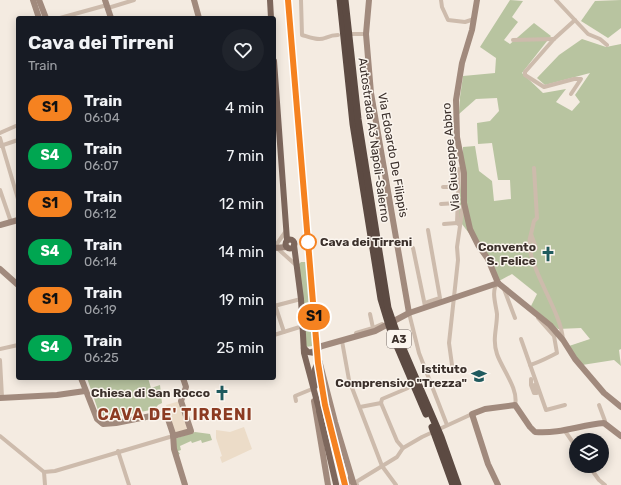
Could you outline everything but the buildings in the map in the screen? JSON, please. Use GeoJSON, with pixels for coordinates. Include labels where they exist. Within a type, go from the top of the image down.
{"type":"FeatureCollection","features":[{"type":"Feature","properties":{"kind":"highway","name":"Autostrada A3 Napoli-Salerno"},"geometry":{"type":"LineString","coordinates":[[340,0],[353,124],[383,309],[399,353],[434,433],[453,485]]}},
{"type":"Feature","properties":{"kind":"highway","name":"Autostrada A3 Napoli-Salerno"},"geometry":{"type":"LineString","coordinates":[[345,0],[358,119],[388,308],[398,338],[441,437],[458,485]]}},
{"type":"Feature","properties":{"kind":"main road"},"geometry":{"type":"LineString","coordinates":[[270,0],[271,16]]}},
{"type":"Feature","properties":{"kind":"main road"},"geometry":{"type":"LineString","coordinates":[[276,85],[289,244],[296,264],[301,299],[306,361],[312,389],[320,413]]}},
{"type":"Feature","properties":{"kind":"main road"},"geometry":{"type":"LineString","coordinates":[[304,348],[317,354],[320,358],[314,375],[330,485]]}},
{"type":"Feature","properties":{"kind":"main road"},"geometry":{"type":"LineString","coordinates":[[306,361],[311,352]]}},
{"type":"Feature","properties":{"kind":"street"},"geometry":{"type":"LineString","coordinates":[[33,0],[39,16]]}},
{"type":"Feature","properties":{"kind":"street"},"geometry":{"type":"LineString","coordinates":[[39,0],[45,16]]}},
{"type":"Feature","properties":{"kind":"street"},"geometry":{"type":"LineString","coordinates":[[67,16],[107,4],[134,0]]}},
{"type":"Feature","properties":{"kind":"street"},"geometry":{"type":"LineString","coordinates":[[194,0],[198,16]]}},
{"type":"Feature","properties":{"kind":"street"},"geometry":{"type":"LineString","coordinates":[[301,0],[302,35],[312,39],[324,39],[330,35],[338,35]]}},
{"type":"Feature","properties":{"kind":"street","name":"Via Edoardo De Filippis"},"geometry":{"type":"LineString","coordinates":[[369,0],[366,34],[371,93],[409,313]]}},
{"type":"Feature","properties":{"kind":"street"},"geometry":{"type":"LineString","coordinates":[[441,0],[442,7],[448,20],[465,22],[474,19]]}},
{"type":"Feature","properties":{"kind":"street","name":"Via Giuseppe Abbro"},"geometry":{"type":"LineString","coordinates":[[477,0],[474,19],[462,63],[456,100],[457,136],[464,173],[461,203],[478,246],[488,259],[500,284]]}},
{"type":"Feature","properties":{"kind":"street"},"geometry":{"type":"LineString","coordinates":[[556,0],[588,34],[600,39],[607,45]]}},
{"type":"Feature","properties":{"kind":"street"},"geometry":{"type":"LineString","coordinates":[[107,4],[110,16]]}},
{"type":"Feature","properties":{"kind":"street"},"geometry":{"type":"LineString","coordinates":[[571,94],[581,79],[574,79],[544,88],[525,75],[529,66],[554,39],[575,20]]}},
{"type":"Feature","properties":{"kind":"street"},"geometry":{"type":"LineString","coordinates":[[351,34],[366,34]]}},
{"type":"Feature","properties":{"kind":"street"},"geometry":{"type":"LineString","coordinates":[[513,40],[554,39]]}},
{"type":"Feature","properties":{"kind":"street"},"geometry":{"type":"LineString","coordinates":[[0,133],[16,126]]}},
{"type":"Feature","properties":{"kind":"street"},"geometry":{"type":"LineString","coordinates":[[0,138],[1,146],[16,193]]}},
{"type":"Feature","properties":{"kind":"street"},"geometry":{"type":"LineString","coordinates":[[1,146],[16,141]]}},
{"type":"Feature","properties":{"kind":"street"},"geometry":{"type":"LineString","coordinates":[[534,168],[537,218],[534,221],[528,247],[535,267],[557,312],[563,331],[563,340]]}},
{"type":"Feature","properties":{"kind":"street"},"geometry":{"type":"LineString","coordinates":[[452,365],[449,343],[458,260],[457,247],[461,203],[457,186],[459,185],[459,169]]}},
{"type":"Feature","properties":{"kind":"street"},"geometry":{"type":"LineString","coordinates":[[443,187],[457,186]]}},
{"type":"Feature","properties":{"kind":"street"},"geometry":{"type":"LineString","coordinates":[[0,190],[11,222]]}},
{"type":"Feature","properties":{"kind":"street"},"geometry":{"type":"LineString","coordinates":[[441,204],[461,203]]}},
{"type":"Feature","properties":{"kind":"street"},"geometry":{"type":"LineString","coordinates":[[0,225],[16,221]]}},
{"type":"Feature","properties":{"kind":"street"},"geometry":{"type":"LineString","coordinates":[[444,224],[459,224]]}},
{"type":"Feature","properties":{"kind":"street"},"geometry":{"type":"LineString","coordinates":[[276,245],[288,229]]}},
{"type":"Feature","properties":{"kind":"street"},"geometry":{"type":"LineString","coordinates":[[311,352],[322,346],[356,338],[375,331],[440,298],[428,230]]}},
{"type":"Feature","properties":{"kind":"street"},"geometry":{"type":"LineString","coordinates":[[531,234],[536,248]]}},
{"type":"Feature","properties":{"kind":"street"},"geometry":{"type":"LineString","coordinates":[[276,246],[289,244]]}},
{"type":"Feature","properties":{"kind":"street"},"geometry":{"type":"LineString","coordinates":[[276,247],[296,264]]}},
{"type":"Feature","properties":{"kind":"street"},"geometry":{"type":"LineString","coordinates":[[414,248],[425,306]]}},
{"type":"Feature","properties":{"kind":"street"},"geometry":{"type":"LineString","coordinates":[[0,269],[16,281]]}},
{"type":"Feature","properties":{"kind":"street"},"geometry":{"type":"LineString","coordinates":[[425,306],[500,284]]}},
{"type":"Feature","properties":{"kind":"street"},"geometry":{"type":"LineString","coordinates":[[500,284],[542,318],[563,340],[574,359],[600,389],[621,407]]}},
{"type":"Feature","properties":{"kind":"street"},"geometry":{"type":"LineString","coordinates":[[500,284],[515,318]]}},
{"type":"Feature","properties":{"kind":"street"},"geometry":{"type":"LineString","coordinates":[[500,284],[494,290],[497,314],[494,341],[502,366],[516,397],[515,405],[530,427],[535,432],[565,431],[593,424],[604,423],[621,436]]}},
{"type":"Feature","properties":{"kind":"street"},"geometry":{"type":"LineString","coordinates":[[276,306],[301,299]]}},
{"type":"Feature","properties":{"kind":"street"},"geometry":{"type":"LineString","coordinates":[[276,309],[284,332]]}},
{"type":"Feature","properties":{"kind":"street"},"geometry":{"type":"LineString","coordinates":[[530,365],[544,361],[547,358],[557,354],[554,336],[533,311]]}},
{"type":"Feature","properties":{"kind":"street"},"geometry":{"type":"LineString","coordinates":[[409,313],[419,353],[447,425]]}},
{"type":"Feature","properties":{"kind":"street"},"geometry":{"type":"LineString","coordinates":[[370,314],[373,328]]}},
{"type":"Feature","properties":{"kind":"street"},"geometry":{"type":"LineString","coordinates":[[334,343],[382,324]]}},
{"type":"Feature","properties":{"kind":"street"},"geometry":{"type":"LineString","coordinates":[[276,334],[303,326]]}},
{"type":"Feature","properties":{"kind":"street"},"geometry":{"type":"LineString","coordinates":[[521,339],[533,379],[546,410],[565,405]]}},
{"type":"Feature","properties":{"kind":"street"},"geometry":{"type":"LineString","coordinates":[[342,341],[349,380],[382,466],[396,485]]}},
{"type":"Feature","properties":{"kind":"street"},"geometry":{"type":"LineString","coordinates":[[0,349],[16,345]]}},
{"type":"Feature","properties":{"kind":"street"},"geometry":{"type":"LineString","coordinates":[[322,346],[319,352],[322,368],[335,422],[354,485]]}},
{"type":"Feature","properties":{"kind":"street"},"geometry":{"type":"LineString","coordinates":[[0,360],[1,397],[57,395],[86,392]]}},
{"type":"Feature","properties":{"kind":"street"},"geometry":{"type":"LineString","coordinates":[[82,380],[97,419],[105,425],[165,412],[167,414],[173,436],[174,449],[185,485]]}},
{"type":"Feature","properties":{"kind":"street"},"geometry":{"type":"LineString","coordinates":[[0,436],[44,472],[54,471],[191,431],[181,401],[186,387],[184,380]]}},
{"type":"Feature","properties":{"kind":"street"},"geometry":{"type":"LineString","coordinates":[[360,407],[381,403],[382,399],[408,388]]}},
{"type":"Feature","properties":{"kind":"street"},"geometry":{"type":"LineString","coordinates":[[296,401],[295,396],[312,389],[330,485]]}},
{"type":"Feature","properties":{"kind":"street"},"geometry":{"type":"LineString","coordinates":[[86,392],[94,421],[101,426],[110,427],[163,415],[165,416],[173,436]]}},
{"type":"Feature","properties":{"kind":"street"},"geometry":{"type":"LineString","coordinates":[[381,403],[397,441],[403,448]]}},
{"type":"Feature","properties":{"kind":"street"},"geometry":{"type":"LineString","coordinates":[[357,485],[356,482],[398,457],[403,448],[422,437],[484,409],[515,405]]}},
{"type":"Feature","properties":{"kind":"street"},"geometry":{"type":"LineString","coordinates":[[599,405],[605,421],[604,423]]}},
{"type":"Feature","properties":{"kind":"street"},"geometry":{"type":"LineString","coordinates":[[472,414],[488,464],[498,485]]}},
{"type":"Feature","properties":{"kind":"street"},"geometry":{"type":"LineString","coordinates":[[565,431],[569,437]]}},
{"type":"Feature","properties":{"kind":"street"},"geometry":{"type":"LineString","coordinates":[[118,452],[129,485]]}},
{"type":"Feature","properties":{"kind":"street"},"geometry":{"type":"LineString","coordinates":[[44,472],[45,485]]}},
{"type":"Feature","properties":{"kind":"street"},"geometry":{"type":"LineString","coordinates":[[594,473],[605,485]]}},
{"type":"Feature","properties":{"kind":"street"},"geometry":{"type":"LineString","coordinates":[[343,485],[350,482],[351,476]]}},
{"type":"Feature","properties":{"kind":"green space"},"geometry":{"type":"Polygon","coordinates":[[[510,0],[523,1],[512,17],[518,22],[504,40],[510,44],[534,23],[551,36],[522,73],[543,93],[566,89],[556,102],[572,111],[580,102],[575,95],[590,73],[545,85],[537,78],[559,55],[582,39],[606,47],[621,44],[621,349],[619,350],[621,366],[614,360],[582,365],[569,346],[590,339],[581,328],[558,329],[531,306],[537,294],[512,274],[499,281],[493,264],[458,219],[463,147],[475,146],[479,171],[492,181],[494,201],[511,199],[510,180],[498,180],[492,143],[478,144],[477,123],[490,121],[499,111],[497,98],[476,99],[459,114],[463,76],[495,73],[496,58],[480,47],[510,0]]]}},
{"type":"Feature","properties":{"kind":"green space"},"geometry":{"type":"Polygon","coordinates":[[[621,0],[621,28],[608,38],[581,21],[595,1],[621,0]]]}},
{"type":"Feature","properties":{"kind":"green space"},"geometry":{"type":"Polygon","coordinates":[[[301,262],[308,262],[312,346],[306,347],[299,264],[301,262]]]}},
{"type":"Feature","properties":{"kind":"green space"},"geometry":{"type":"Polygon","coordinates":[[[88,380],[149,380],[151,388],[160,385],[162,403],[155,409],[107,419],[99,413],[88,380]]]}},
{"type":"Feature","properties":{"kind":"green space"},"geometry":{"type":"Polygon","coordinates":[[[195,432],[210,434],[212,440],[202,443],[201,440],[192,443],[191,441],[180,446],[181,450],[178,451],[180,454],[177,455],[174,439],[195,432]]]}},
{"type":"Feature","properties":{"kind":"shaded area"},"geometry":{"type":"Polygon","coordinates":[[[180,401],[188,430],[174,434],[166,405],[180,401]]]}},
{"type":"Feature","properties":{"kind":"shaded area"},"geometry":{"type":"Polygon","coordinates":[[[244,427],[252,449],[222,463],[220,457],[222,456],[216,438],[216,430],[230,432],[244,427]]]}},
{"type":"Feature","properties":{"kind":"railway"},"geometry":{"type":"LineString","coordinates":[[288,0],[316,345]]}},
{"type":"Feature","properties":{"kind":"train","name":"S1"},"geometry":{"type":"LineString","coordinates":[[288,0],[320,384],[345,485]]}},
{"type":"Feature","properties":{"kind":"place","name":"Cava dei Tirreni"},"geometry":{"type":"Point","coordinates":[308,242]}},
{"type":"Feature","properties":{"kind":"place","name":"Convento S. Felice"},"geometry":{"type":"Point","coordinates":[548,254]}},
{"type":"Feature","properties":{"kind":"place","name":"Istituto Comprensivo \"Trezza\""},"geometry":{"type":"Point","coordinates":[479,376]}},
{"type":"Feature","properties":{"kind":"place","name":"Chiesa di San Rocco"},"geometry":{"type":"Point","coordinates":[222,393]}},
{"type":"Feature","properties":{"kind":"district","name":"CAVA DE' TIRRENI"},"geometry":{"type":"Point","coordinates":[175,414]}}]}
